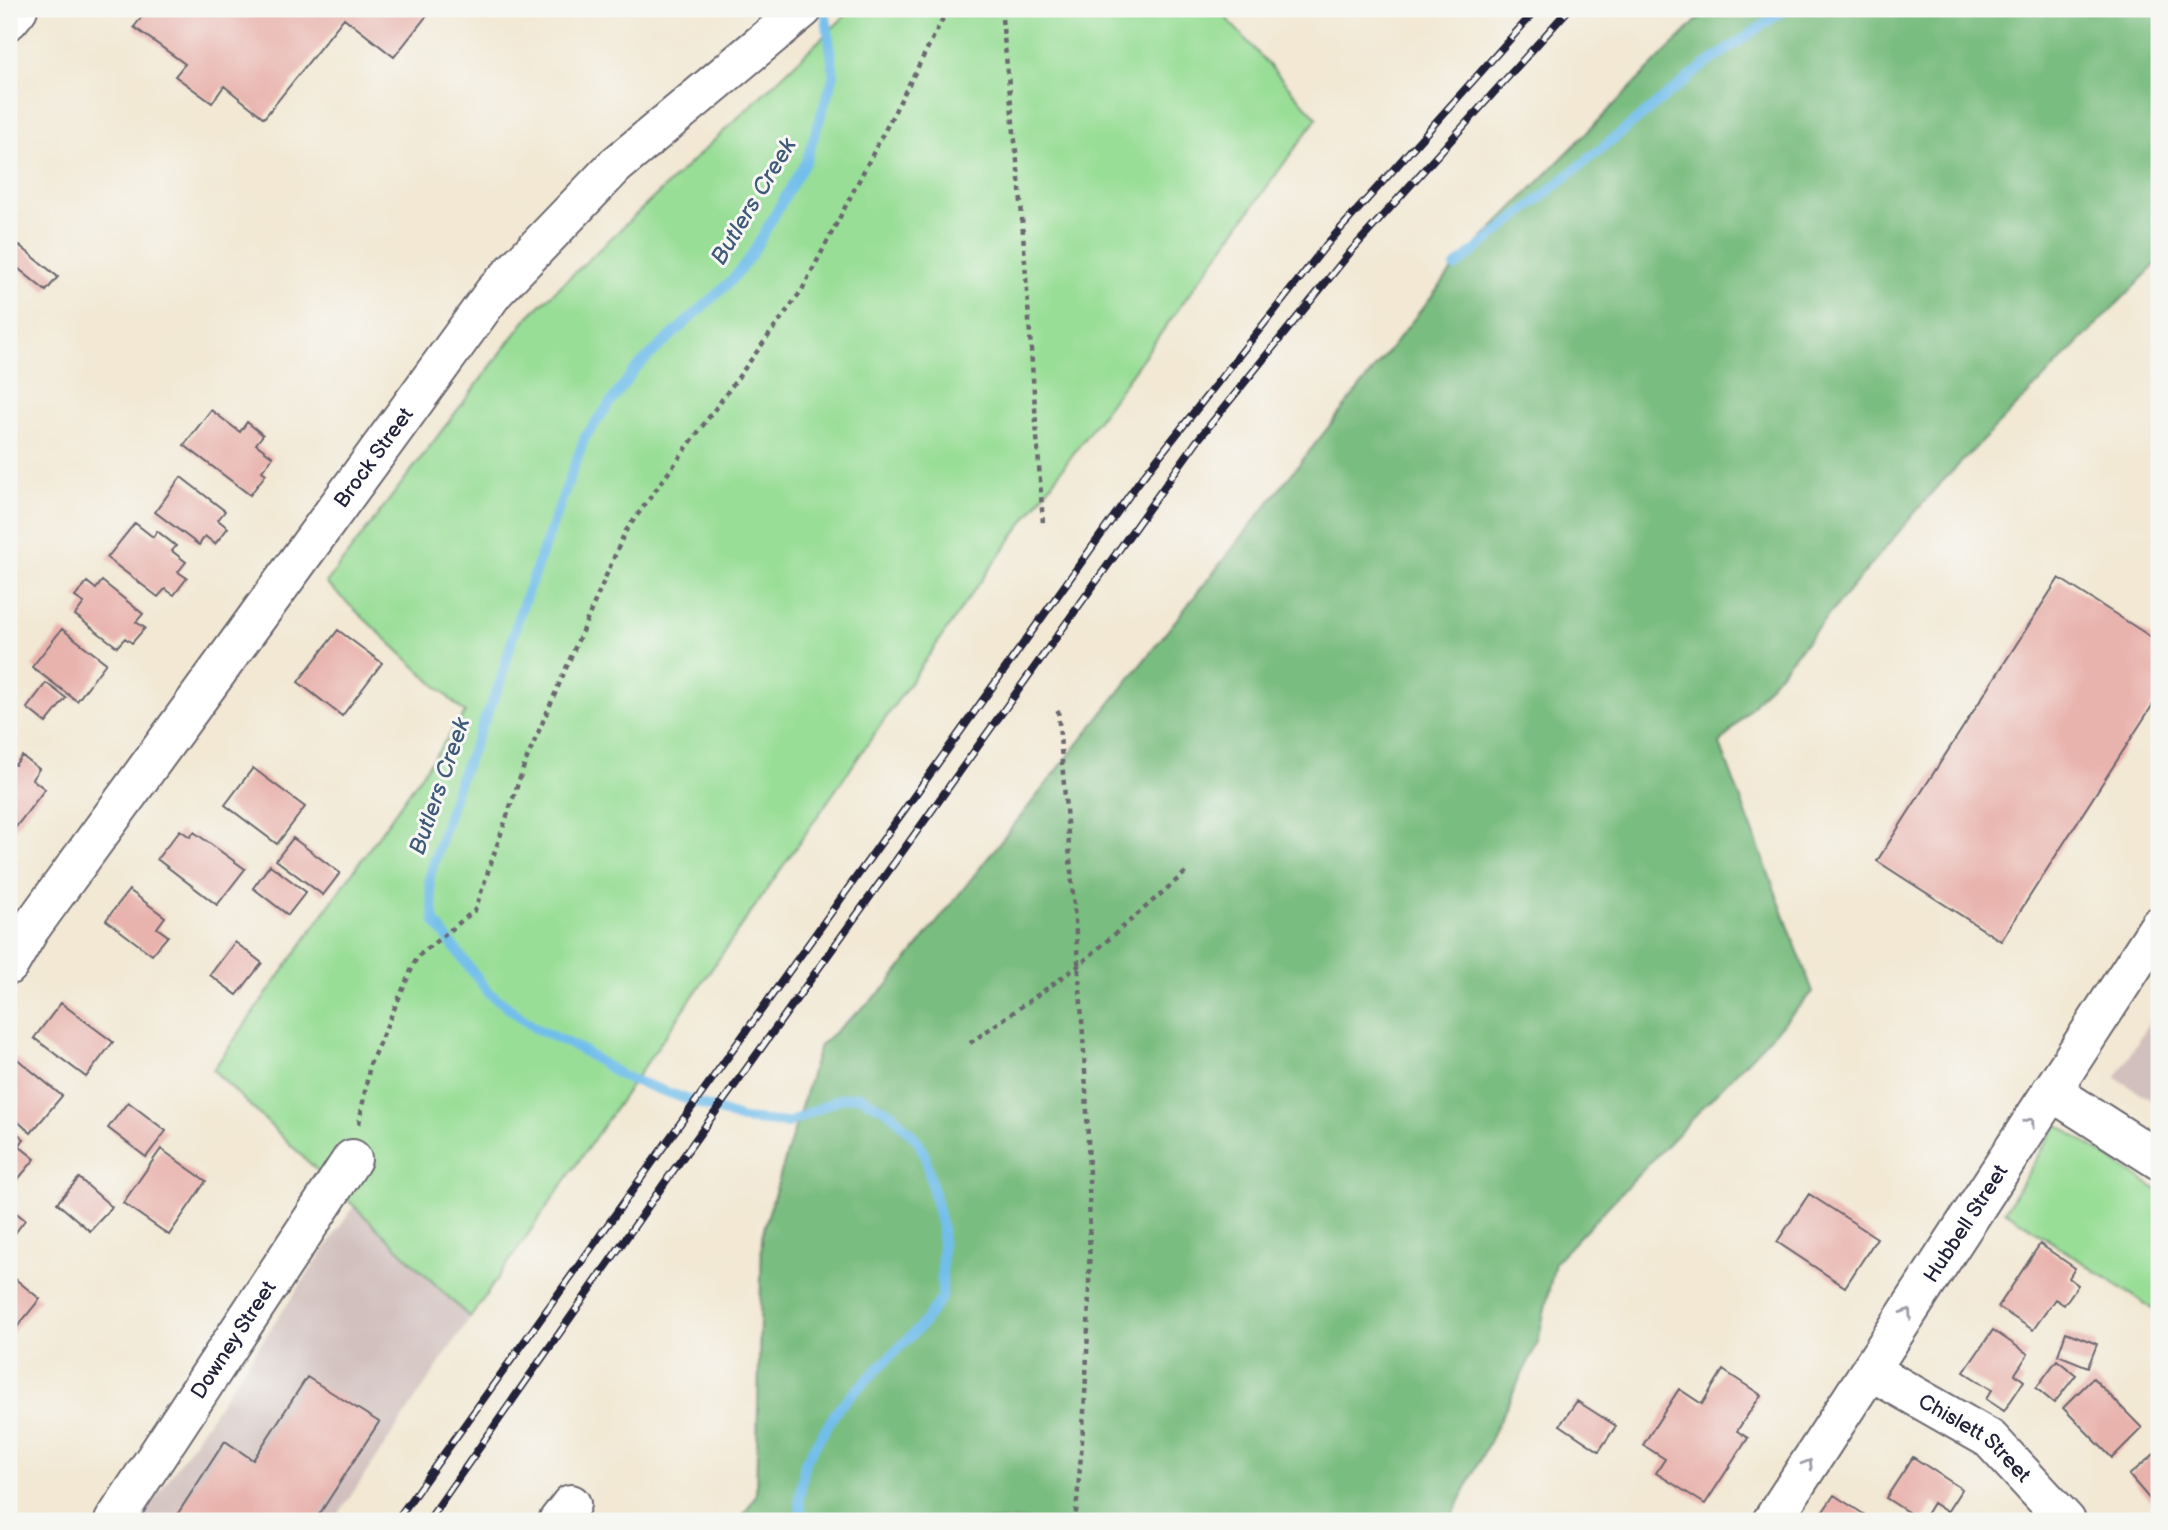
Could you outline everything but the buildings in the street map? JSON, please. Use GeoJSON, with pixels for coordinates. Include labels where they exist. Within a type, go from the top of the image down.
{"type":"FeatureCollection","features":[{"type":"Feature","properties":{"kind":"street"},"geometry":{"type":"LineString","coordinates":[[9,20],[18,9]]}},
{"type":"Feature","properties":{"kind":"street","name":"Brock Street"},"geometry":{"type":"LineString","coordinates":[[9,965],[20,920],[494,292],[615,166],[791,17]]}},
{"type":"Feature","properties":{"kind":"street","name":"Hubbell Street"},"geometry":{"type":"LineString","coordinates":[[1772,1521],[2159,926]]}},
{"type":"Feature","properties":{"kind":"street"},"geometry":{"type":"LineString","coordinates":[[2051,1091],[2159,1160]]}},
{"type":"Feature","properties":{"kind":"street","name":"Downey Street"},"geometry":{"type":"LineString","coordinates":[[114,1521],[352,1159]]}},
{"type":"Feature","properties":{"kind":"street","name":"Chislett Street"},"geometry":{"type":"LineString","coordinates":[[1871,1371],[1990,1439],[2066,1521]]}},
{"type":"Feature","properties":{"kind":"path"},"geometry":{"type":"LineString","coordinates":[[352,1159],[370,1064],[416,957],[475,910],[525,763],[625,532],[802,290],[948,9]]}},
{"type":"Feature","properties":{"kind":"path"},"geometry":{"type":"LineString","coordinates":[[1001,9],[1020,189],[1043,524]]}},
{"type":"Feature","properties":{"kind":"path"},"geometry":{"type":"LineString","coordinates":[[1058,710],[1088,1138],[1090,1266],[1086,1392],[1076,1521]]}},
{"type":"Feature","properties":{"kind":"path"},"geometry":{"type":"LineString","coordinates":[[970,1043],[1077,967],[1187,871]]}},
{"type":"Feature","properties":{"kind":"shaded area"},"geometry":{"type":"Polygon","coordinates":[[[2159,1006],[2159,1105],[2116,1078],[2159,1006]]]}},
{"type":"Feature","properties":{"kind":"shaded area"},"geometry":{"type":"Polygon","coordinates":[[[354,1206],[470,1318],[334,1521],[140,1521],[354,1206]]]}},
{"type":"Feature","properties":{"kind":"green space"},"geometry":{"type":"Polygon","coordinates":[[[841,9],[1218,9],[1317,118],[970,596],[470,1318],[213,1070],[465,713],[326,583],[529,316],[845,16],[841,9]]]}},
{"type":"Feature","properties":{"kind":"green space"},"geometry":{"type":"Polygon","coordinates":[[[1708,9],[2159,9],[2159,261],[1934,490],[1720,744],[1813,992],[1555,1262],[1538,1342],[1450,1521],[740,1521],[756,1495],[762,1235],[820,1045],[885,988],[1455,267],[1708,9]]]}},
{"type":"Feature","properties":{"kind":"green space"},"geometry":{"type":"Polygon","coordinates":[[[2057,1124],[2159,1191],[2159,1313],[2005,1211],[2057,1124]]]}},
{"type":"Feature","properties":{"kind":"waterway","name":"Butlers Creek"},"geometry":{"type":"LineString","coordinates":[[803,1521],[799,1501],[805,1462],[839,1407],[922,1325],[942,1297],[942,1228],[925,1156],[918,1141],[891,1113],[859,1096],[839,1099],[788,1123],[742,1119],[622,1076],[580,1049],[535,1028],[488,992],[435,922],[429,879],[457,786],[500,683],[519,615],[585,437],[636,368],[731,281],[750,257],[806,161],[834,75],[825,9]]}},
{"type":"Feature","properties":{"kind":"waterway"},"geometry":{"type":"LineString","coordinates":[[1455,267],[1702,67],[1786,9]]}},
{"type":"Feature","properties":{"kind":"railway"},"geometry":{"type":"LineString","coordinates":[[396,1521],[1138,483],[1327,244],[1537,9]]}},
{"type":"Feature","properties":{"kind":"railway"},"geometry":{"type":"LineString","coordinates":[[428,1521],[668,1178],[1197,441],[1352,250],[1569,9]]}}]}
